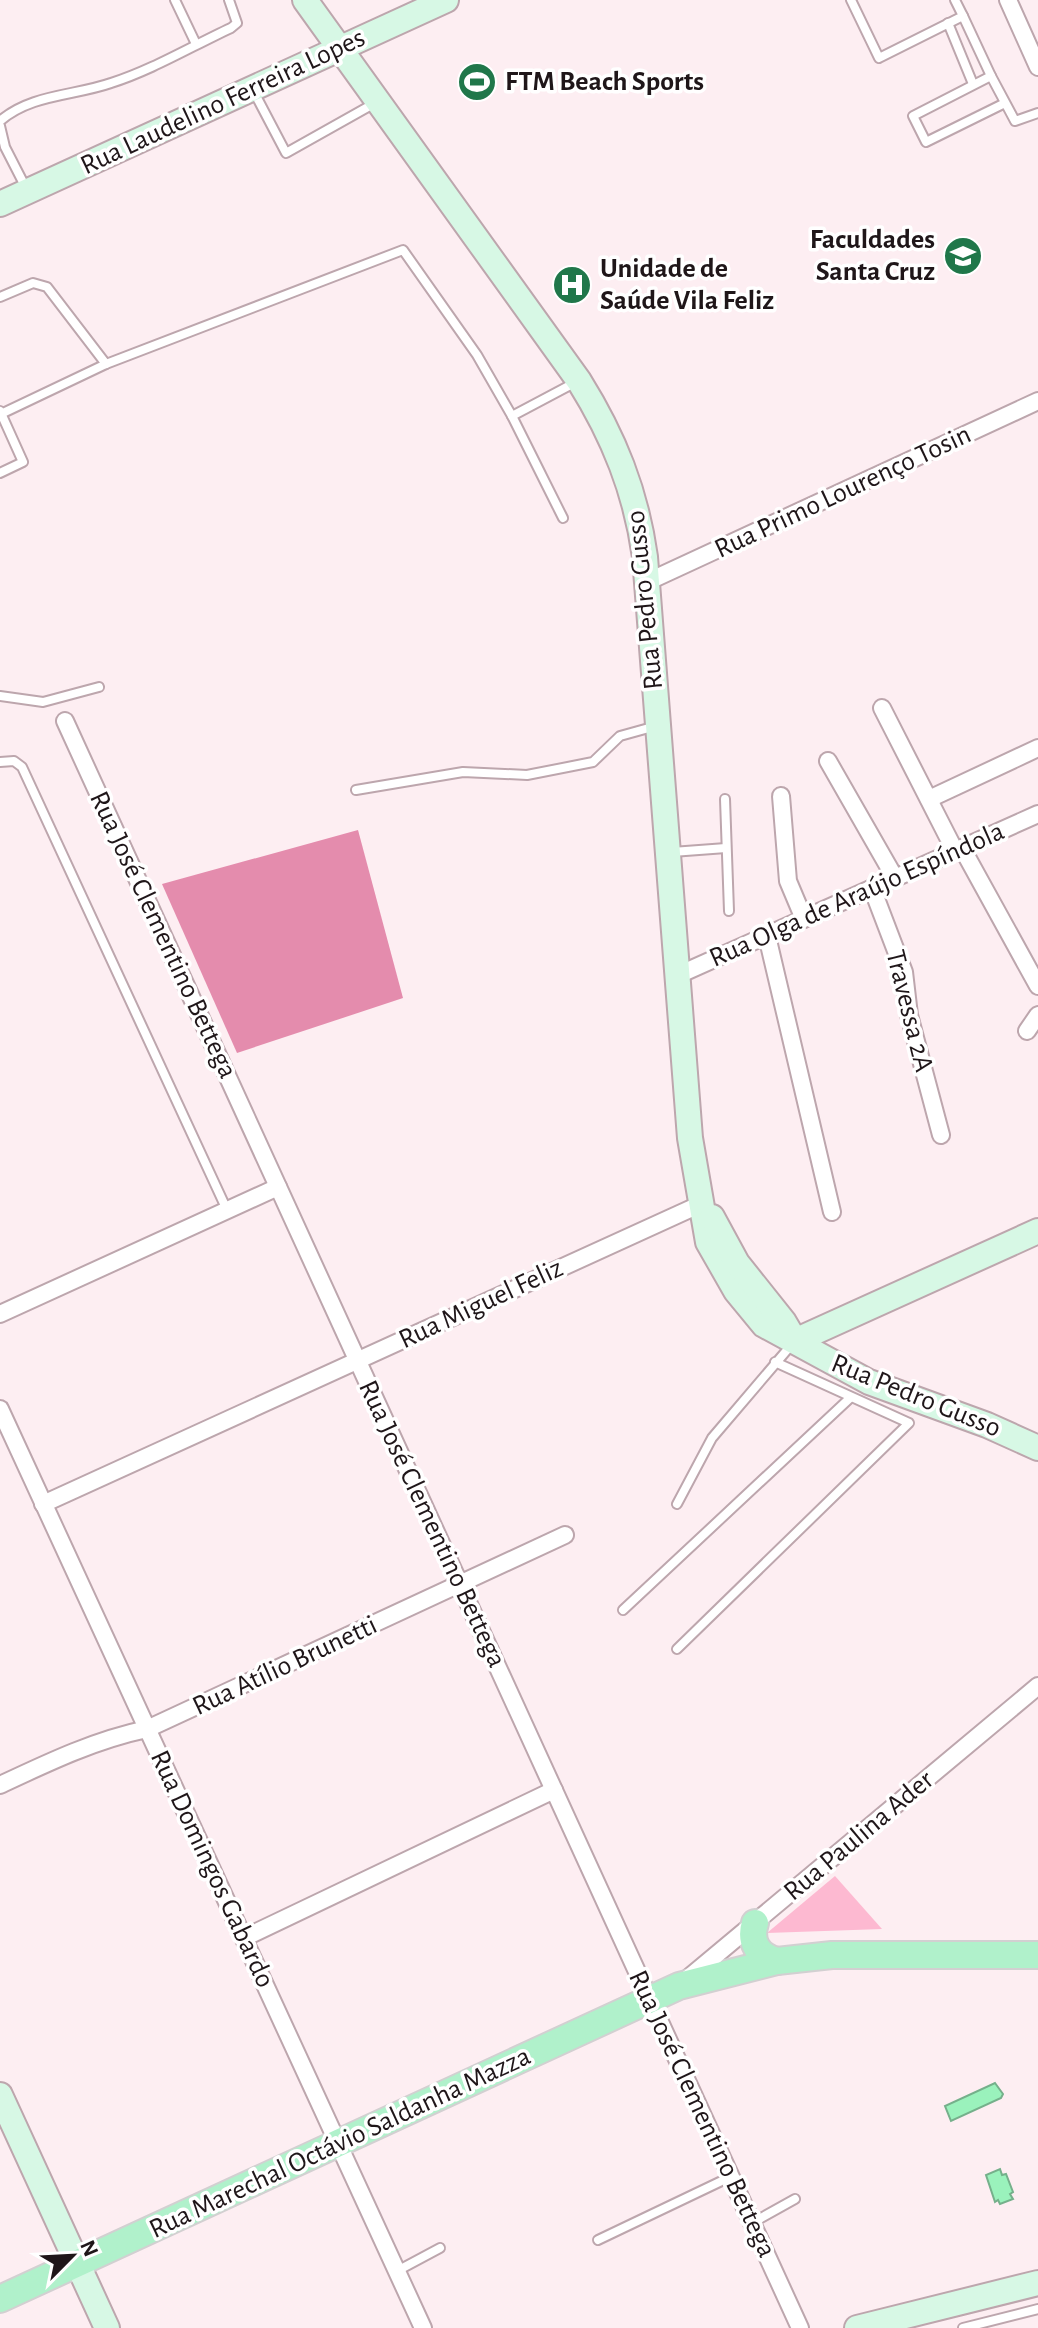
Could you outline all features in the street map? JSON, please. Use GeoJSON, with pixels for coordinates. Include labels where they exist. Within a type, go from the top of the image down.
{"type":"FeatureCollection","features":[{"type":"Feature","properties":{"kind":"main road","name":"Rua Pedro Gusso"},"geometry":{"type":"LineString","coordinates":[[305,0],[579,381],[610,434],[629,480],[641,529],[647,582],[690,1138],[701,1204],[712,1217],[737,1263],[784,1322],[795,1341],[914,1412],[998,1430],[1038,1448]]}},
{"type":"Feature","properties":{"kind":"main road","name":"Rua Laudelino Ferreira Lopes"},"geometry":{"type":"LineString","coordinates":[[0,204],[446,0]]}},
{"type":"Feature","properties":{"kind":"main road"},"geometry":{"type":"LineString","coordinates":[[795,1341],[1038,1231]]}},
{"type":"Feature","properties":{"kind":"main road"},"geometry":{"type":"LineString","coordinates":[[755,1923],[756,1948],[761,1955],[777,1961]]}},
{"type":"Feature","properties":{"kind":"main road","name":"Rua Marechal Octávio Saldanha Mazza"},"geometry":{"type":"LineString","coordinates":[[0,2299],[679,1986],[777,1961],[860,1954],[1038,1955]]}},
{"type":"Feature","properties":{"kind":"main road"},"geometry":{"type":"LineString","coordinates":[[0,2095],[107,2328]]}},
{"type":"Feature","properties":{"kind":"main road"},"geometry":{"type":"LineString","coordinates":[[857,2328],[1038,2283]]}},
{"type":"Feature","properties":{"kind":"street"},"geometry":{"type":"LineString","coordinates":[[1008,0],[1038,67]]}},
{"type":"Feature","properties":{"kind":"street","name":"Rua Primo Lourenço Tosin"},"geometry":{"type":"LineString","coordinates":[[647,582],[1038,401]]}},
{"type":"Feature","properties":{"kind":"street"},"geometry":{"type":"LineString","coordinates":[[882,708],[929,799],[1038,986]]}},
{"type":"Feature","properties":{"kind":"street","name":"Rua José Clementino Bettega"},"geometry":{"type":"LineString","coordinates":[[65,721],[800,2328]]}},
{"type":"Feature","properties":{"kind":"street"},"geometry":{"type":"LineString","coordinates":[[929,799],[1038,748]]}},
{"type":"Feature","properties":{"kind":"street"},"geometry":{"type":"LineString","coordinates":[[828,761],[895,878]]}},
{"type":"Feature","properties":{"kind":"street"},"geometry":{"type":"LineString","coordinates":[[781,796],[788,881],[804,919]]}},
{"type":"Feature","properties":{"kind":"street","name":"Rua Olga de Araújo Espíndola"},"geometry":{"type":"LineString","coordinates":[[676,976],[1038,814]]}},
{"type":"Feature","properties":{"kind":"street","name":"Travessa 2A"},"geometry":{"type":"LineString","coordinates":[[872,888],[904,972],[909,1015],[941,1135]]}},
{"type":"Feature","properties":{"kind":"street"},"geometry":{"type":"LineString","coordinates":[[767,936],[832,1212]]}},
{"type":"Feature","properties":{"kind":"street"},"geometry":{"type":"LineString","coordinates":[[1027,1031],[1038,1015]]}},
{"type":"Feature","properties":{"kind":"street"},"geometry":{"type":"LineString","coordinates":[[0,1314],[278,1187]]}},
{"type":"Feature","properties":{"kind":"street","name":"Rua Miguel Feliz"},"geometry":{"type":"LineString","coordinates":[[43,1504],[701,1204]]}},
{"type":"Feature","properties":{"kind":"street","name":"Rua Domingos Gabardo"},"geometry":{"type":"LineString","coordinates":[[0,1409],[423,2328]]}},
{"type":"Feature","properties":{"kind":"street","name":"Rua Atílio Brunetti"},"geometry":{"type":"LineString","coordinates":[[0,1785],[78,1748],[147,1729],[565,1535]]}},
{"type":"Feature","properties":{"kind":"street","name":"Rua Paulina Ader"},"geometry":{"type":"LineString","coordinates":[[679,1986],[1038,1686]]}},
{"type":"Feature","properties":{"kind":"street"},"geometry":{"type":"LineString","coordinates":[[244,1938],[554,1790]]}},
{"type":"Feature","properties":{"kind":"lane"},"geometry":{"type":"LineString","coordinates":[[175,0],[196,44]]}},
{"type":"Feature","properties":{"kind":"lane"},"geometry":{"type":"LineString","coordinates":[[28,191],[5,147],[0,124],[11,111],[43,99],[113,83],[196,44],[237,23],[229,0]]}},
{"type":"Feature","properties":{"kind":"lane"},"geometry":{"type":"LineString","coordinates":[[851,0],[879,58],[963,16]]}},
{"type":"Feature","properties":{"kind":"lane"},"geometry":{"type":"LineString","coordinates":[[955,0],[1015,121],[1038,113]]}},
{"type":"Feature","properties":{"kind":"lane"},"geometry":{"type":"LineString","coordinates":[[948,23],[973,84]]}},
{"type":"Feature","properties":{"kind":"lane"},"geometry":{"type":"LineString","coordinates":[[991,76],[913,116],[926,142],[1005,103]]}},
{"type":"Feature","properties":{"kind":"lane"},"geometry":{"type":"LineString","coordinates":[[251,88],[286,153],[378,101]]}},
{"type":"Feature","properties":{"kind":"lane"},"geometry":{"type":"LineString","coordinates":[[0,473],[23,462],[1,412],[106,364],[403,250],[477,355],[512,416],[563,518]]}},
{"type":"Feature","properties":{"kind":"lane"},"geometry":{"type":"LineString","coordinates":[[0,297],[33,283],[47,287],[106,364]]}},
{"type":"Feature","properties":{"kind":"lane"},"geometry":{"type":"LineString","coordinates":[[512,416],[579,381]]}},
{"type":"Feature","properties":{"kind":"lane"},"geometry":{"type":"LineString","coordinates":[[0,696],[43,702],[99,687]]}},
{"type":"Feature","properties":{"kind":"lane"},"geometry":{"type":"LineString","coordinates":[[356,790],[463,772],[527,775],[593,762],[620,736],[657,726]]}},
{"type":"Feature","properties":{"kind":"lane"},"geometry":{"type":"LineString","coordinates":[[0,762],[14,761],[22,767],[227,1210]]}},
{"type":"Feature","properties":{"kind":"lane"},"geometry":{"type":"LineString","coordinates":[[725,799],[729,911]]}},
{"type":"Feature","properties":{"kind":"lane"},"geometry":{"type":"LineString","coordinates":[[667,852],[726,848]]}},
{"type":"Feature","properties":{"kind":"lane"},"geometry":{"type":"LineString","coordinates":[[677,1504],[712,1438],[795,1341]]}},
{"type":"Feature","properties":{"kind":"lane"},"geometry":{"type":"LineString","coordinates":[[775,1362],[850,1398],[914,1412]]}},
{"type":"Feature","properties":{"kind":"lane"},"geometry":{"type":"LineString","coordinates":[[623,1610],[850,1398]]}},
{"type":"Feature","properties":{"kind":"lane"},"geometry":{"type":"LineString","coordinates":[[677,1649],[914,1412]]}},
{"type":"Feature","properties":{"kind":"lane"},"geometry":{"type":"LineString","coordinates":[[598,2240],[731,2177]]}},
{"type":"Feature","properties":{"kind":"lane"},"geometry":{"type":"LineString","coordinates":[[752,2223],[795,2199]]}},
{"type":"Feature","properties":{"kind":"lane"},"geometry":{"type":"LineString","coordinates":[[397,2271],[440,2248]]}},
{"type":"Feature","properties":{"kind":"lane"},"geometry":{"type":"LineString","coordinates":[[963,2328],[1038,2309]]}},
{"type":"Feature","properties":{"kind":"shaded area"},"geometry":{"type":"Polygon","coordinates":[[[358,830],[403,998],[237,1053],[162,884],[358,830]]]}},
{"type":"Feature","properties":{"kind":"shaded area"},"geometry":{"type":"Polygon","coordinates":[[[835,1876],[882,1929],[767,1933],[835,1876]]]}},
{"type":"Feature","properties":{"kind":"shaded area"},"geometry":{"type":"Polygon","coordinates":[[[995,2083],[1003,2094],[1001,2098],[951,2121],[945,2106],[995,2083]]]}},
{"type":"Feature","properties":{"kind":"shaded area"},"geometry":{"type":"Polygon","coordinates":[[[1000,2169],[1002,2175],[1006,2174],[1013,2199],[1000,2204],[998,2200],[995,2202],[986,2175],[1000,2169]]]}},
{"type":"Feature","properties":{"kind":"place","name":"FTM Beach Sports"},"geometry":{"type":"Point","coordinates":[477,82]}},
{"type":"Feature","properties":{"kind":"place","name":"Faculdades Santa Cruz"},"geometry":{"type":"Point","coordinates":[963,256]}},
{"type":"Feature","properties":{"kind":"place","name":"Unidade de Saúde Vila Feliz"},"geometry":{"type":"Point","coordinates":[572,285]}}]}
